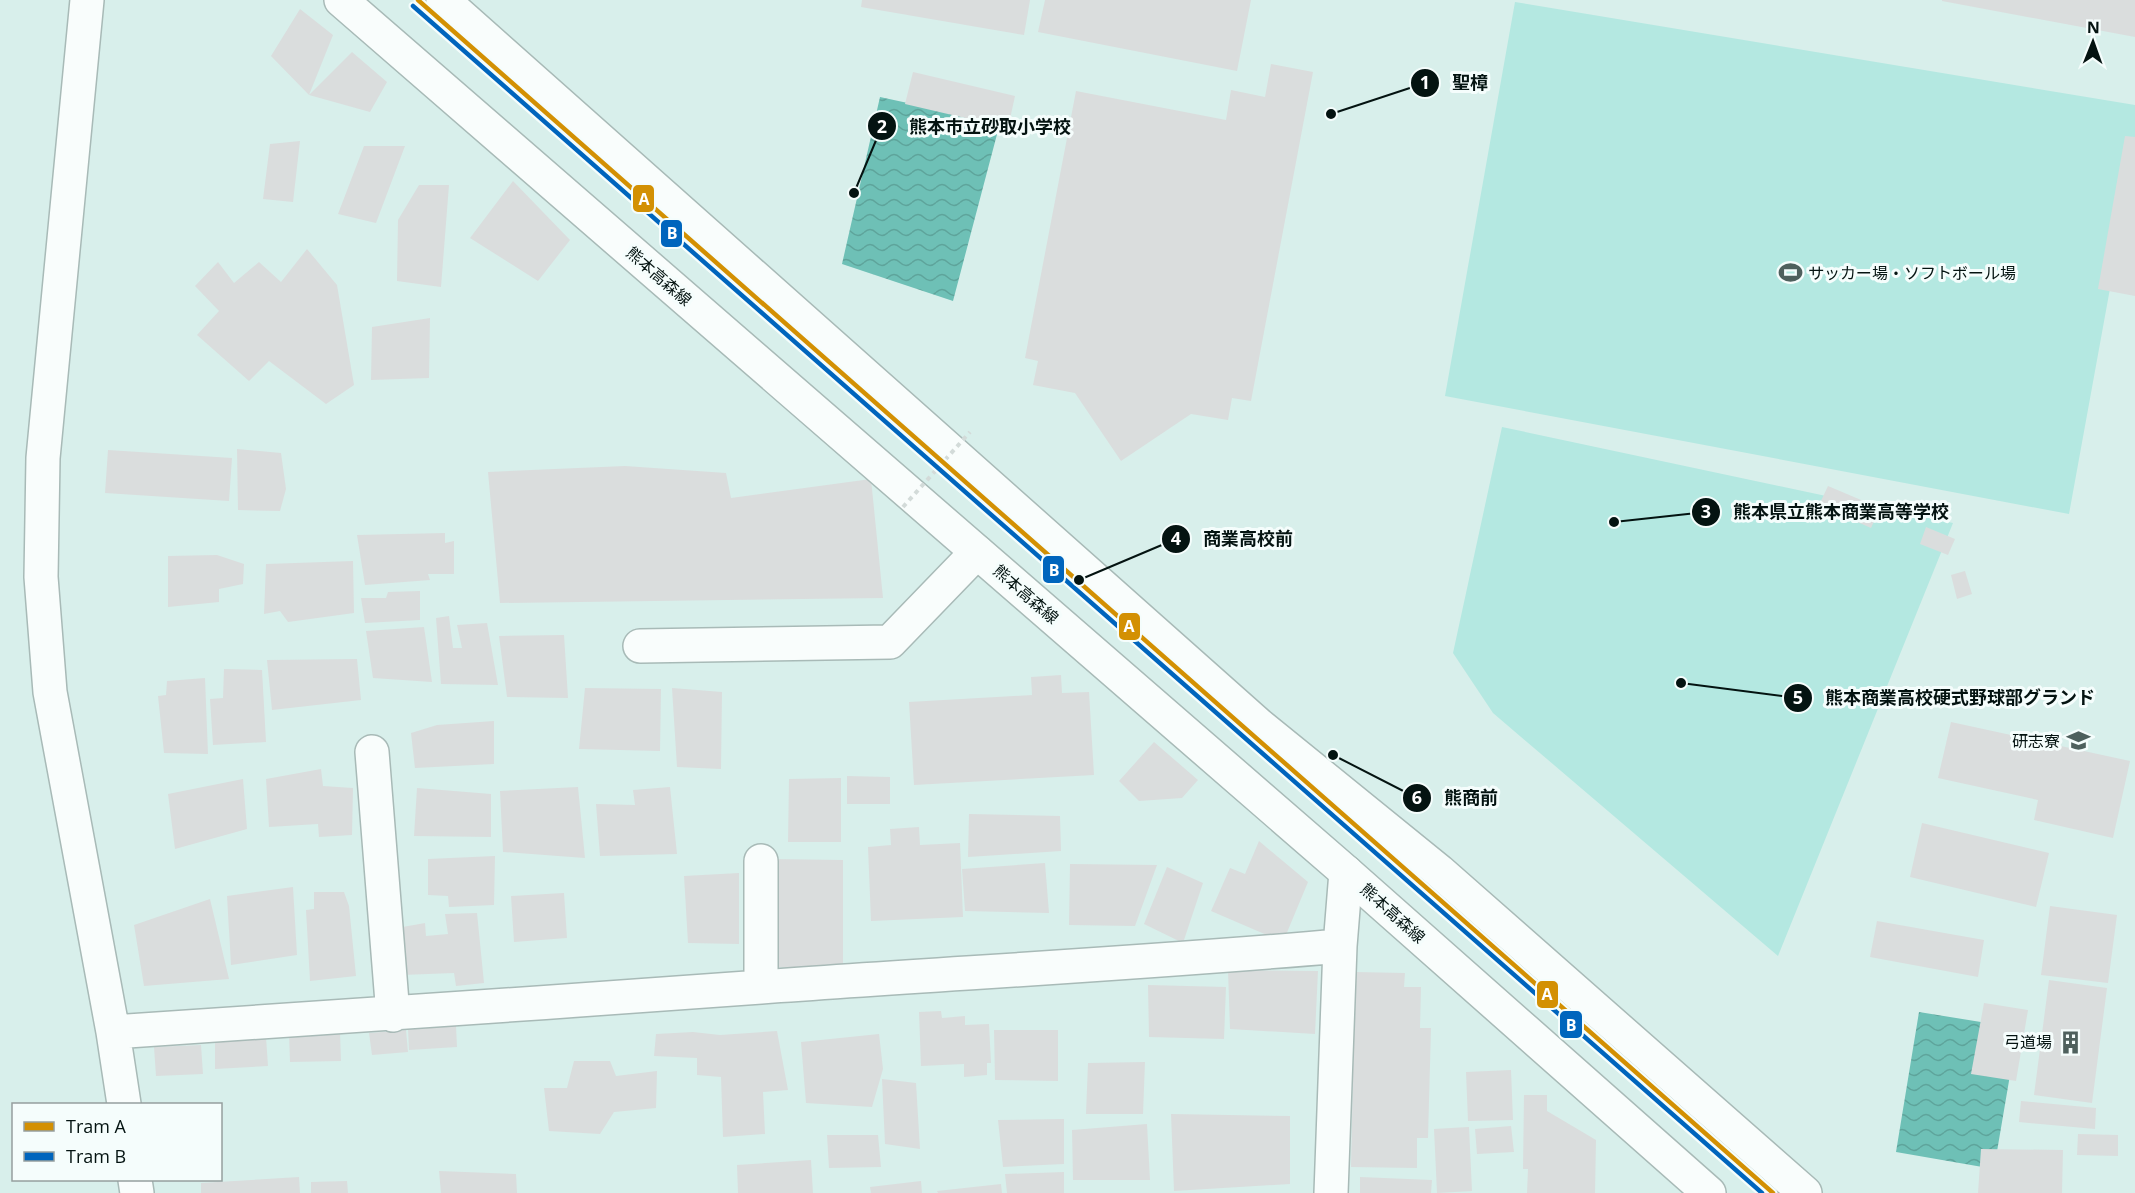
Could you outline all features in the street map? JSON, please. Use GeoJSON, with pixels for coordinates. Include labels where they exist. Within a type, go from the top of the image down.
{"type":"FeatureCollection","features":[{"type":"Feature","properties":{"kind":"main road"},"geometry":{"type":"LineString","coordinates":[[87,0],[43,458],[41,577],[50,692],[113,1032],[124,1103]]}},
{"type":"Feature","properties":{"kind":"main road","name":"熊本高森線"},"geometry":{"type":"LineString","coordinates":[[341,0],[1346,872],[1708,1193]]}},
{"type":"Feature","properties":{"kind":"main road"},"geometry":{"type":"LineString","coordinates":[[443,0],[1259,725],[1439,872],[1805,1193]]}},
{"type":"Feature","properties":{"kind":"main road"},"geometry":{"type":"LineString","coordinates":[[640,646],[890,642],[977,552]]}},
{"type":"Feature","properties":{"kind":"main road"},"geometry":{"type":"LineString","coordinates":[[372,752],[393,1016]]}},
{"type":"Feature","properties":{"kind":"main road"},"geometry":{"type":"LineString","coordinates":[[761,861],[761,987]]}},
{"type":"Feature","properties":{"kind":"main road"},"geometry":{"type":"LineString","coordinates":[[1331,1193],[1340,946],[1346,872]]}},
{"type":"Feature","properties":{"kind":"main road"},"geometry":{"type":"LineString","coordinates":[[113,1032],[393,1016],[761,987],[1151,963],[1340,946]]}},
{"type":"Feature","properties":{"kind":"path"},"geometry":{"type":"LineString","coordinates":[[903,507],[970,432]]}},
{"type":"Feature","properties":{"kind":"shaded area","name":"サッカー場・ソフトボール場"},"geometry":{"type":"Polygon","coordinates":[[[1515,2],[2135,105],[2135,151],[2069,514],[1445,396],[1515,2]]]}},
{"type":"Feature","properties":{"kind":"shaded area"},"geometry":{"type":"Polygon","coordinates":[[[1502,427],[1953,523],[1778,956],[1493,713],[1453,653],[1502,427]]]}},
{"type":"Feature","properties":{"kind":"water"},"geometry":{"type":"Polygon","coordinates":[[[880,97],[1000,123],[953,301],[842,264],[880,97]]]}},
{"type":"Feature","properties":{"kind":"water"},"geometry":{"type":"Polygon","coordinates":[[[1919,1012],[2018,1028],[1994,1169],[1896,1152],[1919,1012]]]}},
{"type":"Feature","properties":{"kind":"building"},"geometry":{"type":"Polygon","coordinates":[[[862,0],[1030,0],[1024,35],[861,7],[862,0]]]}},
{"type":"Feature","properties":{"kind":"building"},"geometry":{"type":"Polygon","coordinates":[[[1045,0],[1251,0],[1237,71],[1038,32],[1045,0]]]}},
{"type":"Feature","properties":{"kind":"building"},"geometry":{"type":"Polygon","coordinates":[[[2135,0],[2135,37],[1942,1],[2135,0]]]}},
{"type":"Feature","properties":{"kind":"building"},"geometry":{"type":"Polygon","coordinates":[[[300,9],[333,35],[309,95],[271,56],[300,9]]]}},
{"type":"Feature","properties":{"kind":"building"},"geometry":{"type":"Polygon","coordinates":[[[352,52],[387,82],[370,112],[309,95],[352,52]]]}},
{"type":"Feature","properties":{"kind":"building"},"geometry":{"type":"Polygon","coordinates":[[[1271,64],[1313,72],[1251,401],[1232,398],[1228,420],[1191,414],[1121,461],[1075,393],[1033,385],[1038,361],[1025,358],[1076,91],[1226,120],[1231,90],[1265,97],[1271,64]]]}},
{"type":"Feature","properties":{"kind":"building"},"geometry":{"type":"Polygon","coordinates":[[[913,72],[1015,96],[1008,128],[905,104],[913,72]]]}},
{"type":"Feature","properties":{"kind":"building"},"geometry":{"type":"Polygon","coordinates":[[[2125,136],[2135,137],[2135,296],[2098,289],[2125,136]]]}},
{"type":"Feature","properties":{"kind":"building"},"geometry":{"type":"Polygon","coordinates":[[[300,141],[293,202],[263,199],[270,144],[300,141]]]}},
{"type":"Feature","properties":{"kind":"building"},"geometry":{"type":"Polygon","coordinates":[[[364,146],[405,146],[376,223],[338,214],[364,146]]]}},
{"type":"Feature","properties":{"kind":"building"},"geometry":{"type":"Polygon","coordinates":[[[513,181],[570,240],[538,281],[470,238],[513,181]]]}},
{"type":"Feature","properties":{"kind":"building"},"geometry":{"type":"Polygon","coordinates":[[[419,185],[449,185],[441,287],[397,281],[398,220],[419,185]]]}},
{"type":"Feature","properties":{"kind":"building"},"geometry":{"type":"Polygon","coordinates":[[[307,249],[337,285],[354,385],[326,404],[269,361],[249,381],[197,335],[219,311],[195,286],[218,262],[234,283],[259,262],[281,282],[307,249]]]}},
{"type":"Feature","properties":{"kind":"building"},"geometry":{"type":"Polygon","coordinates":[[[430,318],[429,378],[371,380],[372,327],[430,318]]]}},
{"type":"Feature","properties":{"kind":"building"},"geometry":{"type":"Polygon","coordinates":[[[237,449],[281,453],[286,489],[280,511],[238,510],[237,449]]]}},
{"type":"Feature","properties":{"kind":"building"},"geometry":{"type":"Polygon","coordinates":[[[108,450],[232,458],[229,501],[105,493],[108,450]]]}},
{"type":"Feature","properties":{"kind":"building"},"geometry":{"type":"Polygon","coordinates":[[[625,466],[726,473],[731,498],[871,479],[883,598],[500,603],[488,472],[625,466]]]}},
{"type":"Feature","properties":{"kind":"building"},"geometry":{"type":"Polygon","coordinates":[[[1828,486],[1880,508],[1871,528],[1819,505],[1828,486]]]}},
{"type":"Feature","properties":{"kind":"building"},"geometry":{"type":"Polygon","coordinates":[[[1926,527],[1955,539],[1948,555],[1920,544],[1926,527]]]}},
{"type":"Feature","properties":{"kind":"building"},"geometry":{"type":"Polygon","coordinates":[[[445,533],[445,543],[454,541],[454,574],[428,574],[430,580],[365,585],[357,535],[445,533]]]}},
{"type":"Feature","properties":{"kind":"building"},"geometry":{"type":"Polygon","coordinates":[[[217,555],[244,564],[243,584],[219,589],[219,602],[168,607],[168,556],[217,555]]]}},
{"type":"Feature","properties":{"kind":"building"},"geometry":{"type":"Polygon","coordinates":[[[353,561],[354,613],[288,622],[280,611],[264,614],[266,564],[353,561]]]}},
{"type":"Feature","properties":{"kind":"building"},"geometry":{"type":"Polygon","coordinates":[[[1965,571],[1972,594],[1957,599],[1951,575],[1965,571]]]}},
{"type":"Feature","properties":{"kind":"building"},"geometry":{"type":"Polygon","coordinates":[[[420,591],[420,620],[365,623],[361,598],[386,598],[388,592],[420,591]]]}},
{"type":"Feature","properties":{"kind":"building"},"geometry":{"type":"Polygon","coordinates":[[[449,616],[453,648],[462,648],[457,625],[487,623],[498,685],[441,684],[436,618],[449,616]]]}},
{"type":"Feature","properties":{"kind":"building"},"geometry":{"type":"Polygon","coordinates":[[[424,627],[432,682],[373,678],[366,631],[424,627]]]}},
{"type":"Feature","properties":{"kind":"building"},"geometry":{"type":"Polygon","coordinates":[[[564,635],[568,698],[507,697],[499,636],[564,635]]]}},
{"type":"Feature","properties":{"kind":"building"},"geometry":{"type":"Polygon","coordinates":[[[357,659],[361,700],[272,710],[267,660],[357,659]]]}},
{"type":"Feature","properties":{"kind":"building"},"geometry":{"type":"Polygon","coordinates":[[[224,669],[262,670],[266,742],[213,745],[210,699],[223,698],[224,669]]]}},
{"type":"Feature","properties":{"kind":"building"},"geometry":{"type":"Polygon","coordinates":[[[1061,675],[1062,693],[1089,692],[1094,775],[914,785],[909,702],[1032,695],[1031,677],[1061,675]]]}},
{"type":"Feature","properties":{"kind":"building"},"geometry":{"type":"Polygon","coordinates":[[[205,678],[208,754],[164,753],[158,696],[166,695],[167,681],[205,678]]]}},
{"type":"Feature","properties":{"kind":"building"},"geometry":{"type":"Polygon","coordinates":[[[585,688],[661,689],[660,751],[579,749],[585,688]]]}},
{"type":"Feature","properties":{"kind":"building"},"geometry":{"type":"Polygon","coordinates":[[[672,688],[722,692],[721,769],[677,767],[672,688]]]}},
{"type":"Feature","properties":{"kind":"building"},"geometry":{"type":"Polygon","coordinates":[[[494,721],[494,764],[415,768],[411,733],[437,725],[494,721]]]}},
{"type":"Feature","properties":{"kind":"building"},"geometry":{"type":"Polygon","coordinates":[[[1951,722],[2130,761],[2113,838],[2034,820],[2038,800],[1938,778],[1951,722]]]}},
{"type":"Feature","properties":{"kind":"building"},"geometry":{"type":"Polygon","coordinates":[[[1154,742],[1198,780],[1182,798],[1139,801],[1119,781],[1154,742]]]}},
{"type":"Feature","properties":{"kind":"building"},"geometry":{"type":"Polygon","coordinates":[[[321,769],[323,786],[353,788],[352,835],[319,837],[318,824],[269,827],[266,779],[321,769]]]}},
{"type":"Feature","properties":{"kind":"building"},"geometry":{"type":"Polygon","coordinates":[[[847,776],[890,777],[890,804],[847,804],[847,776]]]}},
{"type":"Feature","properties":{"kind":"building"},"geometry":{"type":"Polygon","coordinates":[[[841,778],[841,842],[788,842],[789,779],[841,778]]]}},
{"type":"Feature","properties":{"kind":"building"},"geometry":{"type":"Polygon","coordinates":[[[243,779],[247,829],[175,849],[168,794],[243,779]]]}},
{"type":"Feature","properties":{"kind":"building"},"geometry":{"type":"Polygon","coordinates":[[[578,787],[585,858],[503,852],[500,791],[578,787]]]}},
{"type":"Feature","properties":{"kind":"building"},"geometry":{"type":"Polygon","coordinates":[[[670,787],[677,854],[600,856],[596,804],[635,805],[633,790],[670,787]]]}},
{"type":"Feature","properties":{"kind":"building"},"geometry":{"type":"Polygon","coordinates":[[[417,788],[491,794],[491,837],[414,836],[417,788]]]}},
{"type":"Feature","properties":{"kind":"building"},"geometry":{"type":"Polygon","coordinates":[[[969,814],[1060,816],[1061,851],[968,857],[969,814]]]}},
{"type":"Feature","properties":{"kind":"building"},"geometry":{"type":"Polygon","coordinates":[[[1922,823],[2049,853],[2036,907],[1910,877],[1922,823]]]}},
{"type":"Feature","properties":{"kind":"building"},"geometry":{"type":"Polygon","coordinates":[[[919,827],[920,845],[960,843],[963,917],[871,921],[868,847],[891,845],[890,829],[919,827]]]}},
{"type":"Feature","properties":{"kind":"building"},"geometry":{"type":"Polygon","coordinates":[[[1259,841],[1308,882],[1283,942],[1211,911],[1230,868],[1245,874],[1259,841]]]}},
{"type":"Feature","properties":{"kind":"building"},"geometry":{"type":"Polygon","coordinates":[[[495,856],[494,905],[449,907],[448,896],[428,895],[428,859],[495,856]]]}},
{"type":"Feature","properties":{"kind":"building"},"geometry":{"type":"Polygon","coordinates":[[[771,859],[843,860],[843,970],[770,967],[771,859]]]}},
{"type":"Feature","properties":{"kind":"building"},"geometry":{"type":"Polygon","coordinates":[[[1045,863],[1049,913],[965,911],[962,869],[1045,863]]]}},
{"type":"Feature","properties":{"kind":"building"},"geometry":{"type":"Polygon","coordinates":[[[1070,864],[1157,865],[1135,926],[1069,925],[1070,864]]]}},
{"type":"Feature","properties":{"kind":"building"},"geometry":{"type":"Polygon","coordinates":[[[1167,867],[1203,883],[1183,943],[1144,924],[1167,867]]]}},
{"type":"Feature","properties":{"kind":"building"},"geometry":{"type":"Polygon","coordinates":[[[739,873],[739,944],[688,943],[684,876],[739,873]]]}},
{"type":"Feature","properties":{"kind":"building"},"geometry":{"type":"Polygon","coordinates":[[[293,887],[297,955],[231,965],[227,896],[293,887]]]}},
{"type":"Feature","properties":{"kind":"building"},"geometry":{"type":"Polygon","coordinates":[[[314,892],[344,892],[349,906],[356,976],[310,981],[306,910],[314,909],[314,892]]]}},
{"type":"Feature","properties":{"kind":"building"},"geometry":{"type":"Polygon","coordinates":[[[564,893],[567,938],[514,942],[511,896],[564,893]]]}},
{"type":"Feature","properties":{"kind":"building"},"geometry":{"type":"Polygon","coordinates":[[[210,899],[229,979],[144,986],[134,925],[210,899]]]}},
{"type":"Feature","properties":{"kind":"building"},"geometry":{"type":"Polygon","coordinates":[[[2050,906],[2117,915],[2108,983],[2041,975],[2050,906]]]}},
{"type":"Feature","properties":{"kind":"building"},"geometry":{"type":"Polygon","coordinates":[[[477,913],[484,983],[456,986],[454,973],[402,975],[397,928],[425,923],[426,936],[448,934],[445,914],[477,913]]]}},
{"type":"Feature","properties":{"kind":"building"},"geometry":{"type":"Polygon","coordinates":[[[1877,921],[1984,940],[1978,977],[1870,957],[1877,921]]]}},
{"type":"Feature","properties":{"kind":"building"},"geometry":{"type":"Polygon","coordinates":[[[1228,970],[1318,971],[1315,1034],[1230,1029],[1228,970]]]}},
{"type":"Feature","properties":{"kind":"building"},"geometry":{"type":"Polygon","coordinates":[[[1355,972],[1405,973],[1404,987],[1421,987],[1420,1028],[1431,1028],[1428,1138],[1417,1138],[1417,1168],[1351,1167],[1355,972]]]}},
{"type":"Feature","properties":{"kind":"building","name":"弓道場"},"geometry":{"type":"Polygon","coordinates":[[[2049,980],[2107,988],[2092,1103],[2034,1095],[2049,980]]]}},
{"type":"Feature","properties":{"kind":"building"},"geometry":{"type":"Polygon","coordinates":[[[1148,985],[1226,987],[1224,1039],[1149,1037],[1148,985]]]}},
{"type":"Feature","properties":{"kind":"building"},"geometry":{"type":"Polygon","coordinates":[[[1984,1003],[2028,1010],[2016,1081],[1971,1074],[1984,1003]]]}},
{"type":"Feature","properties":{"kind":"building"},"geometry":{"type":"Polygon","coordinates":[[[941,1011],[942,1018],[965,1016],[965,1025],[989,1024],[991,1063],[987,1063],[987,1075],[964,1077],[964,1064],[921,1066],[919,1012],[941,1011]]]}},
{"type":"Feature","properties":{"kind":"building"},"geometry":{"type":"Polygon","coordinates":[[[456,1026],[457,1047],[409,1050],[408,1029],[456,1026]]]}},
{"type":"Feature","properties":{"kind":"building"},"geometry":{"type":"Polygon","coordinates":[[[406,1030],[408,1052],[372,1055],[369,1033],[406,1030]]]}},
{"type":"Feature","properties":{"kind":"building"},"geometry":{"type":"Polygon","coordinates":[[[994,1030],[1058,1030],[1058,1081],[995,1080],[994,1030]]]}},
{"type":"Feature","properties":{"kind":"building"},"geometry":{"type":"Polygon","coordinates":[[[777,1031],[788,1090],[763,1092],[765,1134],[723,1137],[721,1077],[697,1075],[697,1058],[654,1056],[656,1034],[693,1032],[720,1035],[777,1031]]]}},
{"type":"Feature","properties":{"kind":"building"},"geometry":{"type":"Polygon","coordinates":[[[340,1032],[341,1061],[290,1062],[289,1034],[340,1032]]]}},
{"type":"Feature","properties":{"kind":"building"},"geometry":{"type":"Polygon","coordinates":[[[879,1034],[883,1069],[872,1107],[806,1103],[801,1042],[879,1034]]]}},
{"type":"Feature","properties":{"kind":"building"},"geometry":{"type":"Polygon","coordinates":[[[266,1037],[268,1066],[215,1069],[215,1040],[266,1037]]]}},
{"type":"Feature","properties":{"kind":"building"},"geometry":{"type":"Polygon","coordinates":[[[201,1045],[203,1074],[156,1076],[154,1047],[201,1045]]]}},
{"type":"Feature","properties":{"kind":"building"},"geometry":{"type":"Polygon","coordinates":[[[574,1061],[610,1061],[616,1076],[657,1071],[656,1108],[614,1112],[600,1134],[549,1131],[544,1088],[567,1088],[574,1061]]]}},
{"type":"Feature","properties":{"kind":"building"},"geometry":{"type":"Polygon","coordinates":[[[1145,1062],[1143,1114],[1086,1114],[1088,1063],[1145,1062]]]}},
{"type":"Feature","properties":{"kind":"building"},"geometry":{"type":"Polygon","coordinates":[[[1511,1070],[1513,1120],[1468,1121],[1466,1072],[1511,1070]]]}},
{"type":"Feature","properties":{"kind":"building"},"geometry":{"type":"Polygon","coordinates":[[[882,1079],[916,1083],[920,1149],[885,1144],[882,1079]]]}},
{"type":"Feature","properties":{"kind":"building"},"geometry":{"type":"Polygon","coordinates":[[[1524,1095],[1547,1095],[1547,1111],[1596,1140],[1595,1193],[1527,1193],[1528,1169],[1523,1169],[1524,1095]]]}},
{"type":"Feature","properties":{"kind":"building"},"geometry":{"type":"Polygon","coordinates":[[[2021,1101],[2096,1108],[2095,1129],[2019,1122],[2021,1101]]]}},
{"type":"Feature","properties":{"kind":"building"},"geometry":{"type":"Polygon","coordinates":[[[1171,1114],[1290,1116],[1290,1184],[1174,1191],[1171,1114]]]}},
{"type":"Feature","properties":{"kind":"building"},"geometry":{"type":"Polygon","coordinates":[[[1064,1119],[1064,1164],[1003,1167],[998,1120],[1064,1119]]]}},
{"type":"Feature","properties":{"kind":"building"},"geometry":{"type":"Polygon","coordinates":[[[1147,1124],[1150,1180],[1073,1180],[1072,1130],[1147,1124]]]}},
{"type":"Feature","properties":{"kind":"building"},"geometry":{"type":"Polygon","coordinates":[[[1511,1126],[1514,1152],[1477,1154],[1475,1129],[1511,1126]]]}},
{"type":"Feature","properties":{"kind":"building"},"geometry":{"type":"Polygon","coordinates":[[[1469,1127],[1472,1191],[1437,1193],[1434,1129],[1469,1127]]]}},
{"type":"Feature","properties":{"kind":"building"},"geometry":{"type":"Polygon","coordinates":[[[2078,1134],[2118,1135],[2118,1156],[2077,1155],[2078,1134]]]}},
{"type":"Feature","properties":{"kind":"building"},"geometry":{"type":"Polygon","coordinates":[[[827,1135],[878,1135],[881,1167],[829,1168],[827,1135]]]}},
{"type":"Feature","properties":{"kind":"building"},"geometry":{"type":"Polygon","coordinates":[[[1981,1149],[2063,1150],[2062,1193],[1978,1193],[1981,1149]]]}},
{"type":"Feature","properties":{"kind":"building"},"geometry":{"type":"Polygon","coordinates":[[[811,1160],[813,1193],[738,1193],[737,1165],[811,1160]]]}},
{"type":"Feature","properties":{"kind":"building"},"geometry":{"type":"Polygon","coordinates":[[[439,1171],[516,1174],[517,1193],[441,1193],[439,1171]]]}},
{"type":"Feature","properties":{"kind":"building"},"geometry":{"type":"Polygon","coordinates":[[[1064,1172],[1064,1193],[1007,1193],[1005,1174],[1064,1172]]]}},
{"type":"Feature","properties":{"kind":"building"},"geometry":{"type":"Polygon","coordinates":[[[299,1177],[300,1193],[201,1193],[201,1183],[299,1177]]]}},
{"type":"Feature","properties":{"kind":"building"},"geometry":{"type":"Polygon","coordinates":[[[1360,1177],[1432,1180],[1431,1193],[1360,1193],[1360,1177]]]}},
{"type":"Feature","properties":{"kind":"building"},"geometry":{"type":"Polygon","coordinates":[[[347,1181],[348,1193],[311,1193],[311,1182],[347,1181]]]}},
{"type":"Feature","properties":{"kind":"building"},"geometry":{"type":"Polygon","coordinates":[[[921,1181],[922,1193],[871,1193],[870,1187],[921,1181]]]}},
{"type":"Feature","properties":{"kind":"building"},"geometry":{"type":"Polygon","coordinates":[[[1001,1184],[1002,1193],[938,1193],[937,1191],[1001,1184]]]}},
{"type":"Feature","properties":{"kind":"tram line","name":"A"},"geometry":{"type":"LineString","coordinates":[[418,0],[1773,1193]]}},
{"type":"Feature","properties":{"kind":"tram line","name":"B"},"geometry":{"type":"LineString","coordinates":[[413,6],[1762,1193]]}},
{"type":"Feature","properties":{"kind":"place","name":"聖樟"},"geometry":{"type":"Point","coordinates":[1331,114]}},
{"type":"Feature","properties":{"kind":"place","name":"熊本市立砂取小学校"},"geometry":{"type":"Point","coordinates":[854,193]}},
{"type":"Feature","properties":{"kind":"place","name":"サッカー場・ソフトボール場"},"geometry":{"type":"Point","coordinates":[1790,273]}},
{"type":"Feature","properties":{"kind":"place","name":"熊本県立熊本商業高等学校"},"geometry":{"type":"Point","coordinates":[1614,522]}},
{"type":"Feature","properties":{"kind":"place","name":"商業高校前"},"geometry":{"type":"Point","coordinates":[1079,580]}},
{"type":"Feature","properties":{"kind":"place","name":"熊本商業高校硬式野球部グランド"},"geometry":{"type":"Point","coordinates":[1681,683]}},
{"type":"Feature","properties":{"kind":"place","name":"研志寮"},"geometry":{"type":"Point","coordinates":[2078,741]}},
{"type":"Feature","properties":{"kind":"place","name":"熊商前"},"geometry":{"type":"Point","coordinates":[1333,755]}},
{"type":"Feature","properties":{"kind":"place","name":"弓道場"},"geometry":{"type":"Point","coordinates":[2070,1042]}}]}
